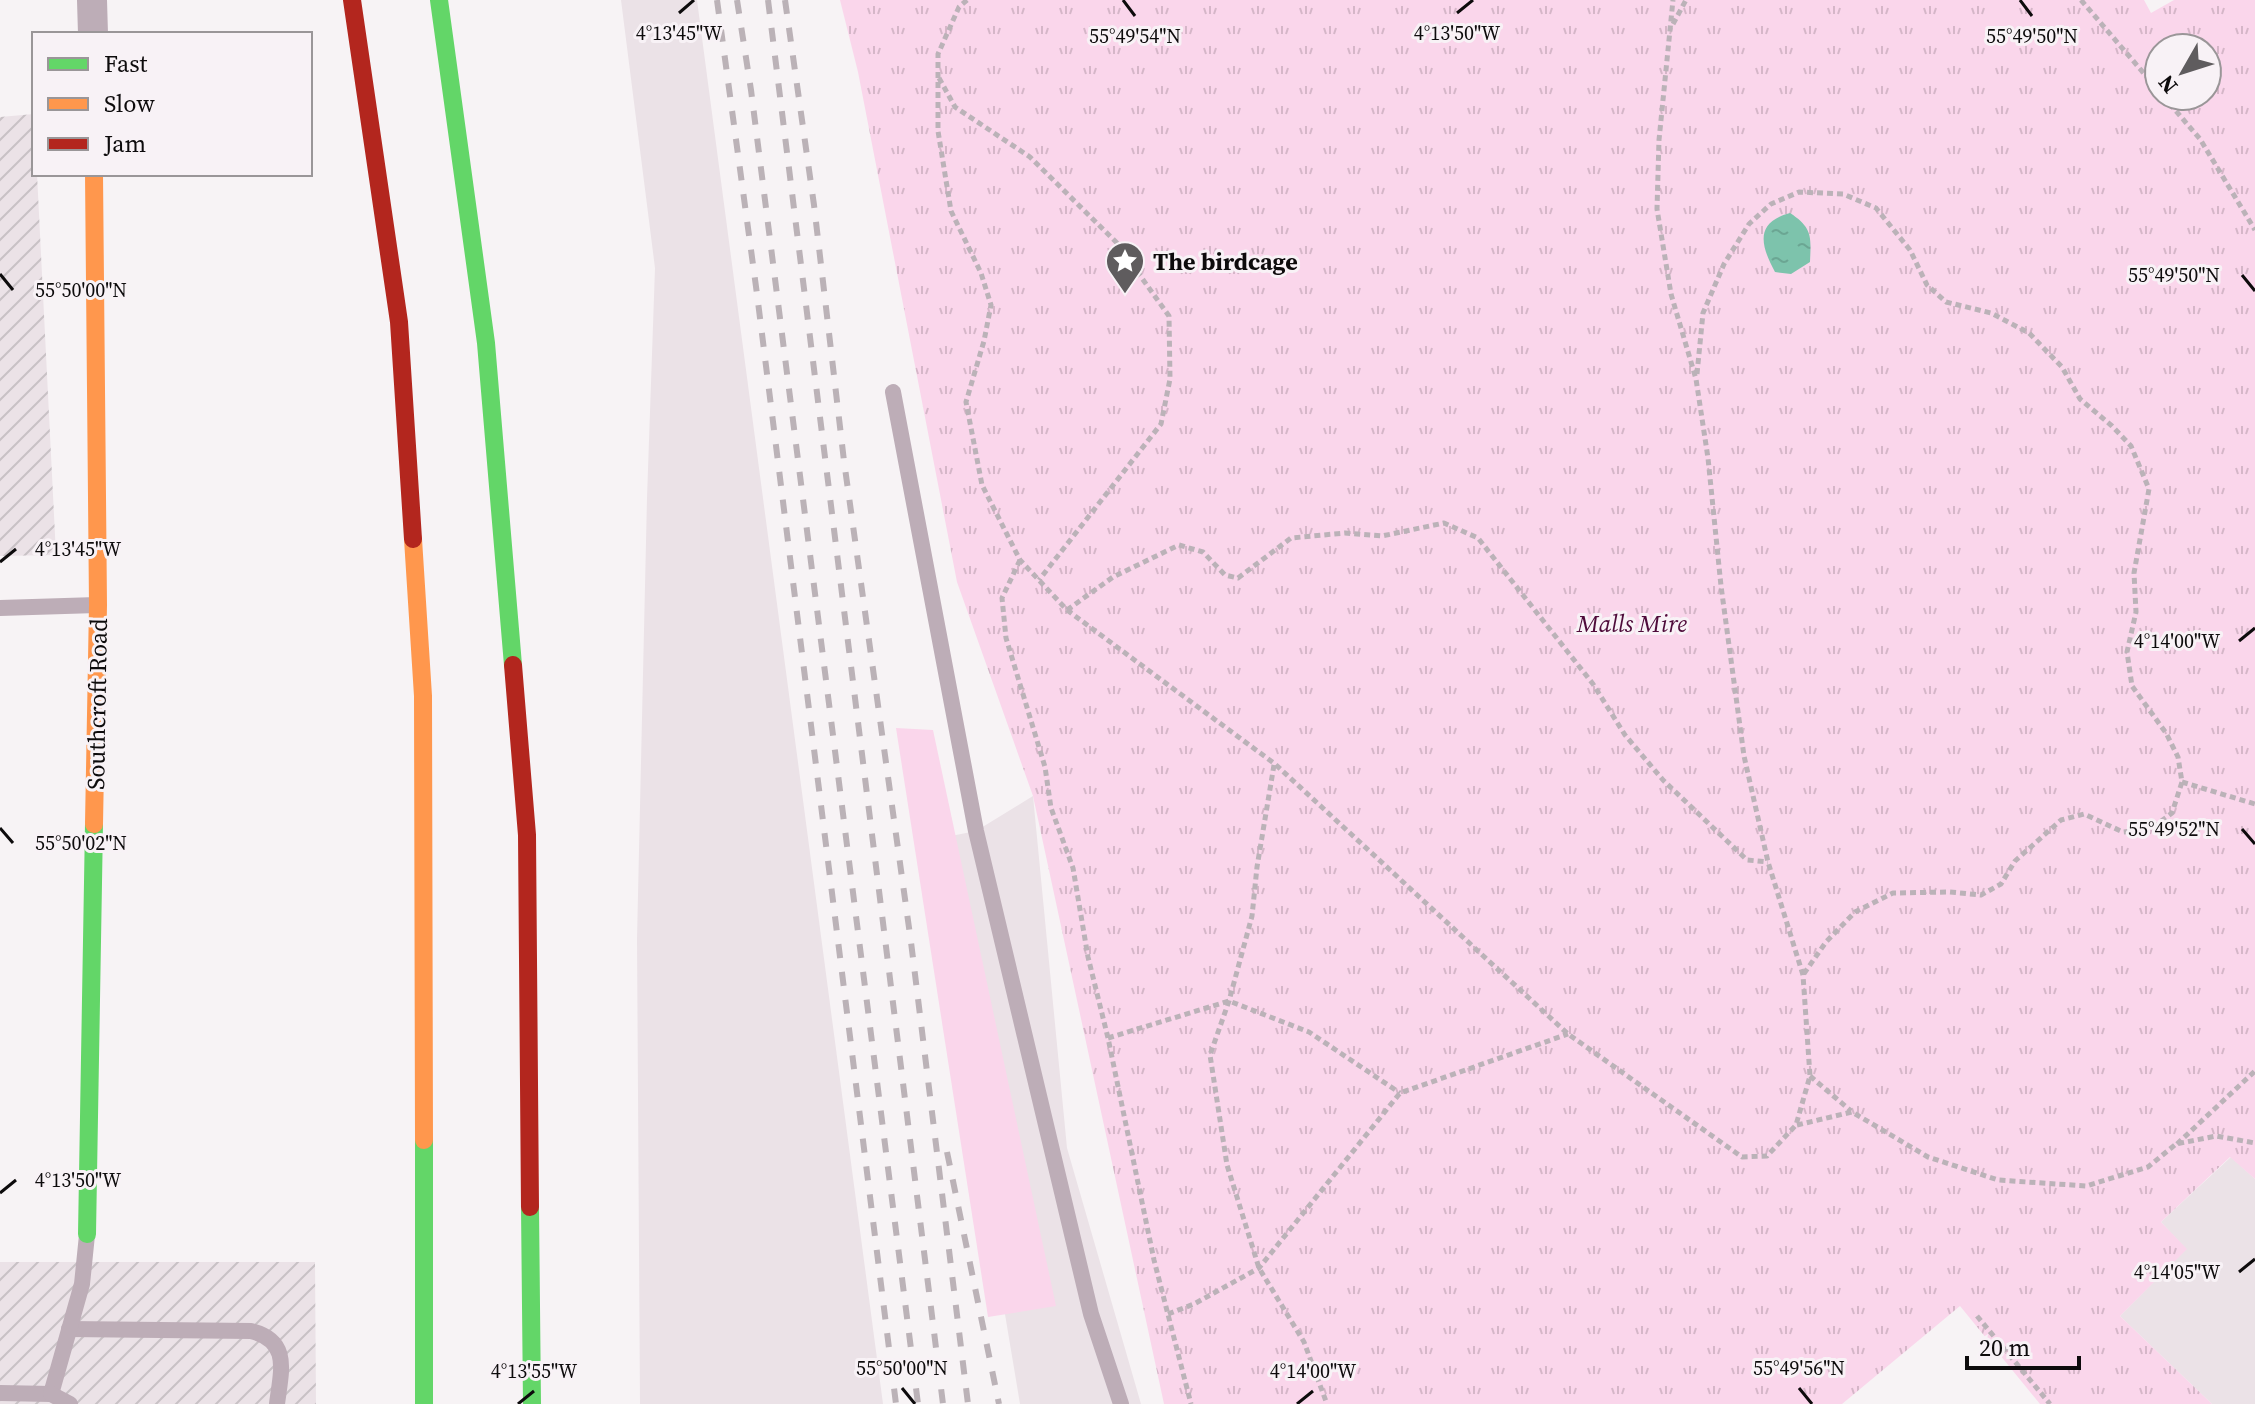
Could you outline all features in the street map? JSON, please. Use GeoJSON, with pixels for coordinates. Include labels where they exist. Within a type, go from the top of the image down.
{"type":"FeatureCollection","features":[{"type":"Feature","properties":{"kind":"main road"},"geometry":{"type":"LineString","coordinates":[[352,0],[399,322],[423,696],[424,1404]]}},
{"type":"Feature","properties":{"kind":"main road"},"geometry":{"type":"LineString","coordinates":[[439,0],[486,343],[527,835],[532,1404]]}},
{"type":"Feature","properties":{"kind":"main road","name":"Southcroft Road"},"geometry":{"type":"LineString","coordinates":[[87,1234],[98,605],[94,176]]}},
{"type":"Feature","properties":{"kind":"street"},"geometry":{"type":"LineString","coordinates":[[92,0],[93,32]]}},
{"type":"Feature","properties":{"kind":"lane"},"geometry":{"type":"LineString","coordinates":[[893,392],[976,831],[1091,1314],[1121,1404]]}},
{"type":"Feature","properties":{"kind":"lane"},"geometry":{"type":"LineString","coordinates":[[0,608],[98,605]]}},
{"type":"Feature","properties":{"kind":"lane"},"geometry":{"type":"LineString","coordinates":[[51,1394],[82,1284],[87,1234]]}},
{"type":"Feature","properties":{"kind":"lane"},"geometry":{"type":"LineString","coordinates":[[69,1329],[251,1331],[266,1335],[279,1347],[282,1369],[277,1404]]}},
{"type":"Feature","properties":{"kind":"lane"},"geometry":{"type":"LineString","coordinates":[[0,1393],[51,1394],[70,1404]]}},
{"type":"Feature","properties":{"kind":"path"},"geometry":{"type":"LineString","coordinates":[[967,0],[959,7],[938,54],[938,131],[951,211],[981,273],[991,305],[966,402],[982,485],[1020,560],[1067,610],[1275,764],[1568,1034],[1742,1157],[1767,1156],[1796,1125],[1810,1076],[1803,975],[1768,862],[1744,756],[1696,379],[1671,294],[1657,209],[1659,140],[1673,0]]}},
{"type":"Feature","properties":{"kind":"path"},"geometry":{"type":"LineString","coordinates":[[1670,29],[1686,0]]}},
{"type":"Feature","properties":{"kind":"path"},"geometry":{"type":"LineString","coordinates":[[2081,0],[2143,72]]}},
{"type":"Feature","properties":{"kind":"path"},"geometry":{"type":"LineString","coordinates":[[938,77],[955,107],[1030,157],[1116,242],[1169,316],[1170,379],[1161,424],[1039,580]]}},
{"type":"Feature","properties":{"kind":"path"},"geometry":{"type":"LineString","coordinates":[[2177,112],[2200,139],[2255,230]]}},
{"type":"Feature","properties":{"kind":"path"},"geometry":{"type":"LineString","coordinates":[[1696,379],[1703,313],[1724,264],[1749,224],[1771,204],[1799,192],[1843,194],[1876,208],[1910,250],[1927,285],[1946,302],[1991,313],[2029,333],[2062,367],[2080,399],[2131,446],[2149,489],[2134,573],[2136,612],[2127,652],[2132,686],[2166,733],[2178,757],[2182,782],[2172,813],[2151,829],[2123,832],[2084,814],[2061,820],[2015,861],[2001,884],[1981,895],[1893,893],[1855,912],[1826,942],[1803,975]]}},
{"type":"Feature","properties":{"kind":"path"},"geometry":{"type":"LineString","coordinates":[[1067,610],[1113,577],[1179,545],[1203,552],[1225,575],[1238,578],[1291,538],[1345,533],[1382,536],[1444,523],[1478,538],[1593,684],[1625,735],[1663,780],[1747,860],[1768,862]]}},
{"type":"Feature","properties":{"kind":"path"},"geometry":{"type":"LineString","coordinates":[[1020,560],[1002,598],[1006,638],[1045,767],[1051,808],[1073,868],[1088,957],[1154,1260],[1191,1404]]}},
{"type":"Feature","properties":{"kind":"path"},"geometry":{"type":"LineString","coordinates":[[1275,764],[1252,916],[1229,1001],[1210,1055],[1227,1165],[1259,1268],[1304,1342],[1327,1404]]}},
{"type":"Feature","properties":{"kind":"path"},"geometry":{"type":"LineString","coordinates":[[2182,782],[2255,804]]}},
{"type":"Feature","properties":{"kind":"path"},"geometry":{"type":"LineString","coordinates":[[1108,1038],[1229,1001],[1309,1032],[1400,1093]]}},
{"type":"Feature","properties":{"kind":"path"},"geometry":{"type":"LineString","coordinates":[[1168,1314],[1194,1304],[1259,1268],[1400,1093],[1568,1034]]}},
{"type":"Feature","properties":{"kind":"path"},"geometry":{"type":"LineString","coordinates":[[1810,1076],[1852,1112],[1928,1157],[1998,1180],[2086,1186],[2148,1167],[2255,1071]]}},
{"type":"Feature","properties":{"kind":"path"},"geometry":{"type":"LineString","coordinates":[[1796,1125],[1852,1112]]}},
{"type":"Feature","properties":{"kind":"path"},"geometry":{"type":"LineString","coordinates":[[2176,1144],[2216,1136],[2255,1143]]}},
{"type":"Feature","properties":{"kind":"path"},"geometry":{"type":"LineString","coordinates":[[1977,1316],[2050,1404]]}},
{"type":"Feature","properties":{"kind":"shaded area"},"geometry":{"type":"Polygon","coordinates":[[[621,0],[697,0],[883,1404],[640,1404],[637,939],[655,268],[621,0]]]}},
{"type":"Feature","properties":{"kind":"shaded area"},"geometry":{"type":"Polygon","coordinates":[[[32,114],[32,176],[37,176],[56,555],[0,556],[0,117],[32,114]]]}},
{"type":"Feature","properties":{"kind":"shaded area"},"geometry":{"type":"Polygon","coordinates":[[[1033,796],[1067,1148],[1141,1404],[1020,1404],[926,841],[976,831],[1033,796]]]}},
{"type":"Feature","properties":{"kind":"shaded area"},"geometry":{"type":"Polygon","coordinates":[[[2231,1157],[2255,1179],[2255,1404],[2212,1404],[2120,1316],[2186,1249],[2161,1222],[2231,1157]]]}},
{"type":"Feature","properties":{"kind":"shaded area"},"geometry":{"type":"Polygon","coordinates":[[[0,1262],[315,1262],[316,1404],[0,1404],[0,1262]]]}},
{"type":"Feature","properties":{"kind":"green space","name":"Malls Mire"},"geometry":{"type":"Polygon","coordinates":[[[840,0],[2144,0],[2151,13],[2174,0],[2255,0],[2255,1179],[2230,1157],[2161,1222],[2187,1249],[2120,1316],[2212,1404],[2040,1404],[1960,1306],[1842,1404],[1164,1404],[1033,796],[957,582],[858,72],[840,0]]]}},
{"type":"Feature","properties":{"kind":"green space"},"geometry":{"type":"Polygon","coordinates":[[[896,728],[933,730],[1056,1306],[988,1317],[896,728]]]}},
{"type":"Feature","properties":{"kind":"water"},"geometry":{"type":"Polygon","coordinates":[[[1790,213],[1807,229],[1811,246],[1810,262],[1791,274],[1775,272],[1764,245],[1770,223],[1790,213]]]}},
{"type":"Feature","properties":{"kind":"railway"},"geometry":{"type":"LineString","coordinates":[[717,0],[757,294],[896,1404]]}},
{"type":"Feature","properties":{"kind":"railway"},"geometry":{"type":"LineString","coordinates":[[737,0],[918,1404]]}},
{"type":"Feature","properties":{"kind":"railway"},"geometry":{"type":"LineString","coordinates":[[768,0],[943,1404]]}},
{"type":"Feature","properties":{"kind":"railway"},"geometry":{"type":"LineString","coordinates":[[785,0],[814,205],[844,461],[911,942],[968,1404]]}},
{"type":"Feature","properties":{"kind":"railway"},"geometry":{"type":"LineString","coordinates":[[947,1152],[999,1404]]}},
{"type":"Feature","properties":{"kind":"traffic: fast"},"geometry":{"type":"LineString","coordinates":[[439,0],[486,343],[513,665]]}},
{"type":"Feature","properties":{"kind":"traffic: fast"},"geometry":{"type":"LineString","coordinates":[[87,1234],[94,824]]}},
{"type":"Feature","properties":{"kind":"traffic: fast"},"geometry":{"type":"LineString","coordinates":[[424,1140],[424,1404]]}},
{"type":"Feature","properties":{"kind":"traffic: fast"},"geometry":{"type":"LineString","coordinates":[[530,1207],[532,1404]]}},
{"type":"Feature","properties":{"kind":"traffic: slow"},"geometry":{"type":"LineString","coordinates":[[94,176],[98,605],[94,824]]}},
{"type":"Feature","properties":{"kind":"traffic: slow"},"geometry":{"type":"LineString","coordinates":[[413,539],[423,696],[424,1140]]}},
{"type":"Feature","properties":{"kind":"traffic: jam"},"geometry":{"type":"LineString","coordinates":[[352,0],[399,322],[413,539]]}},
{"type":"Feature","properties":{"kind":"traffic: jam"},"geometry":{"type":"LineString","coordinates":[[513,665],[527,835],[530,1207]]}},
{"type":"Feature","properties":{"kind":"place","name":"The birdcage"},"geometry":{"type":"Point","coordinates":[1125,295]}}]}
